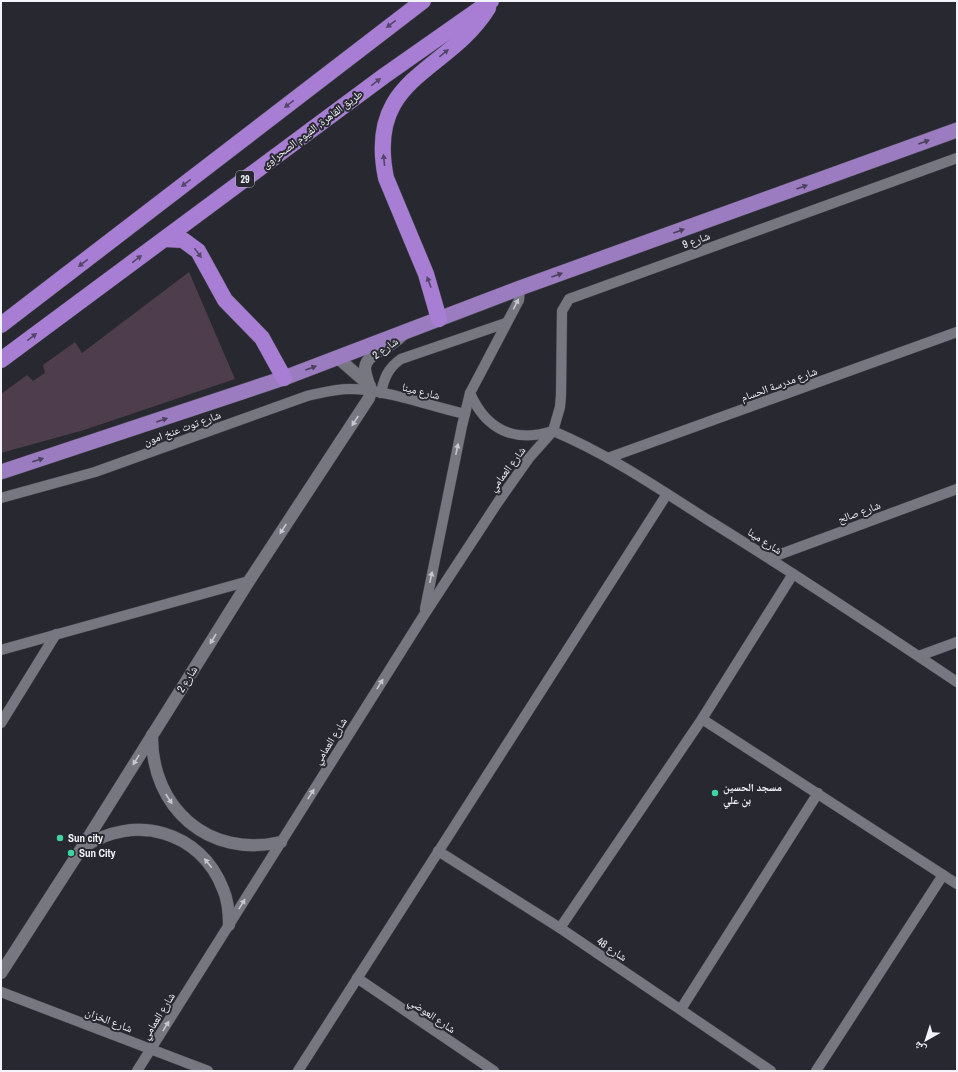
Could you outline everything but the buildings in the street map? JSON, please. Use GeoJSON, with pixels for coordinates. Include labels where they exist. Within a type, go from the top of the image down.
{"type":"FeatureCollection","features":[{"type":"Feature","properties":{"kind":"highway"},"geometry":{"type":"LineString","coordinates":[[1,325],[423,1]]}},
{"type":"Feature","properties":{"kind":"highway"},"geometry":{"type":"LineString","coordinates":[[439,320],[426,274],[386,178],[383,139],[389,115],[407,85],[465,36],[484,14],[491,1]]}},
{"type":"Feature","properties":{"kind":"highway","name":"طريق القاهرة, الفيوم الصحراوى"},"geometry":{"type":"LineString","coordinates":[[1,360],[396,67],[491,1]]}},
{"type":"Feature","properties":{"kind":"highway"},"geometry":{"type":"LineString","coordinates":[[164,239],[183,240],[198,252],[225,300],[262,338],[284,378]]}},
{"type":"Feature","properties":{"kind":"main road"},"geometry":{"type":"LineString","coordinates":[[1,472],[284,378],[520,288],[957,130]]}},
{"type":"Feature","properties":{"kind":"street","name":"شارع 9"},"geometry":{"type":"LineString","coordinates":[[553,431],[560,407],[561,395],[562,311],[569,299],[957,158]]}},
{"type":"Feature","properties":{"kind":"street"},"geometry":{"type":"LineString","coordinates":[[424,615],[464,414],[470,393],[519,300],[520,288]]}},
{"type":"Feature","properties":{"kind":"street"},"geometry":{"type":"LineString","coordinates":[[338,358],[374,390],[394,364],[401,359],[506,323]]}},
{"type":"Feature","properties":{"kind":"street","name":"شارع مدرسة الحسام"},"geometry":{"type":"LineString","coordinates":[[608,458],[957,332]]}},
{"type":"Feature","properties":{"kind":"street","name":"شارع 2"},"geometry":{"type":"LineString","coordinates":[[1,973],[81,849],[249,581],[374,390],[365,367],[367,363],[380,351],[395,344],[404,333]]}},
{"type":"Feature","properties":{"kind":"street","name":"شارع توت عنخ امون"},"geometry":{"type":"LineString","coordinates":[[1,498],[95,472],[307,396],[327,391],[348,389],[374,390]]}},
{"type":"Feature","properties":{"kind":"street","name":"شارع مينا"},"geometry":{"type":"LineString","coordinates":[[374,390],[464,414]]}},
{"type":"Feature","properties":{"kind":"street"},"geometry":{"type":"LineString","coordinates":[[470,393],[483,416],[504,431],[516,435],[528,436],[553,431]]}},
{"type":"Feature","properties":{"kind":"street","name":"شارع مينا"},"geometry":{"type":"LineString","coordinates":[[553,431],[585,444],[667,494],[770,558],[957,682]]}},
{"type":"Feature","properties":{"kind":"street","name":"شارع العمامي"},"geometry":{"type":"LineString","coordinates":[[138,1071],[424,615],[498,502],[529,458],[553,431]]}},
{"type":"Feature","properties":{"kind":"street","name":"شارع صالح"},"geometry":{"type":"LineString","coordinates":[[770,558],[957,489]]}},
{"type":"Feature","properties":{"kind":"street"},"geometry":{"type":"LineString","coordinates":[[298,1071],[667,494]]}},
{"type":"Feature","properties":{"kind":"street"},"geometry":{"type":"LineString","coordinates":[[560,928],[702,719],[793,574]]}},
{"type":"Feature","properties":{"kind":"street"},"geometry":{"type":"LineString","coordinates":[[1,650],[249,581]]}},
{"type":"Feature","properties":{"kind":"street"},"geometry":{"type":"LineString","coordinates":[[1,723],[56,634]]}},
{"type":"Feature","properties":{"kind":"street"},"geometry":{"type":"LineString","coordinates":[[918,656],[957,642]]}},
{"type":"Feature","properties":{"kind":"street"},"geometry":{"type":"LineString","coordinates":[[702,719],[957,884]]}},
{"type":"Feature","properties":{"kind":"street"},"geometry":{"type":"LineString","coordinates":[[152,735],[152,749],[157,776],[170,801],[189,822],[212,837],[239,846],[254,846],[281,842]]}},
{"type":"Feature","properties":{"kind":"street"},"geometry":{"type":"LineString","coordinates":[[681,1009],[818,794]]}},
{"type":"Feature","properties":{"kind":"street"},"geometry":{"type":"LineString","coordinates":[[81,849],[110,833],[126,830],[143,829],[175,837],[191,846],[205,858],[216,873],[224,889],[227,901],[229,925]]}},
{"type":"Feature","properties":{"kind":"street","name":"شارع 48"},"geometry":{"type":"LineString","coordinates":[[438,851],[560,928],[771,1071]]}},
{"type":"Feature","properties":{"kind":"street"},"geometry":{"type":"LineString","coordinates":[[816,1071],[943,874]]}},
{"type":"Feature","properties":{"kind":"street","name":"شارع العوضي"},"geometry":{"type":"LineString","coordinates":[[357,978],[494,1071]]}},
{"type":"Feature","properties":{"kind":"street","name":"شارع الخزان"},"geometry":{"type":"LineString","coordinates":[[1,992],[208,1071]]}},
{"type":"Feature","properties":{"kind":"shaded area"},"geometry":{"type":"Polygon","coordinates":[[[189,272],[235,379],[84,430],[1,453],[1,394],[27,375],[33,381],[45,373],[43,365],[75,342],[82,353],[189,272]]]}},
{"type":"Feature","properties":{"kind":"place","name":"مسجد الحسين بن علي"},"geometry":{"type":"Point","coordinates":[715,793]}},
{"type":"Feature","properties":{"kind":"place","name":"Sun city"},"geometry":{"type":"Point","coordinates":[60,838]}},
{"type":"Feature","properties":{"kind":"place","name":"Sun City"},"geometry":{"type":"Point","coordinates":[71,853]}}]}
